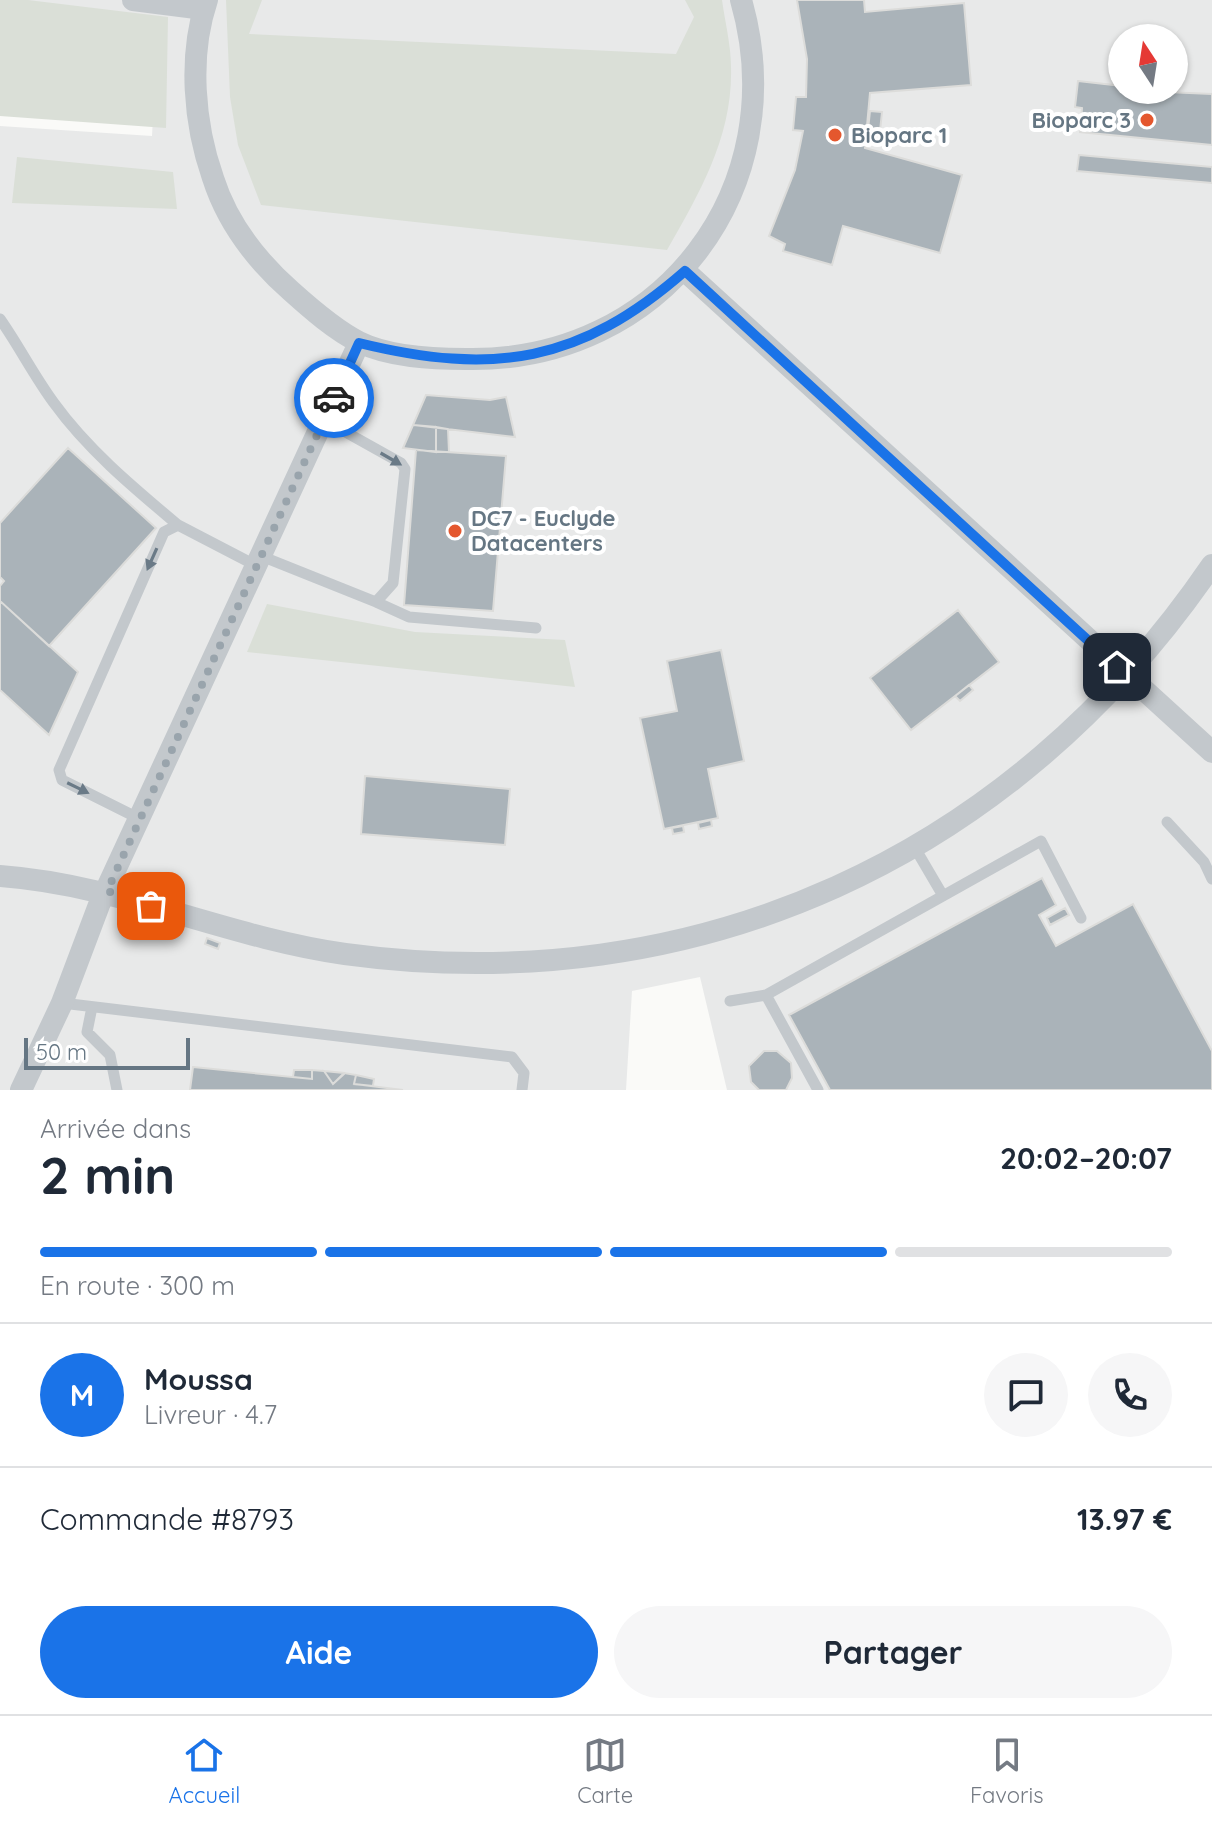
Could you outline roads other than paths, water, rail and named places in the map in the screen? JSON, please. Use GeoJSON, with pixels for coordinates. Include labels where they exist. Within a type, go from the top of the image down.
{"type":"FeatureCollection","features":[{"type":"Feature","properties":{"kind":"street"},"geometry":{"type":"LineString","coordinates":[[133,0],[205,4],[196,106],[205,157],[216,190],[243,237],[279,280],[359,343],[406,355],[447,359],[524,357],[560,348],[614,325],[685,271],[722,209],[737,176],[755,105],[754,61],[741,0]]}},
{"type":"Feature","properties":{"kind":"street"},"geometry":{"type":"LineString","coordinates":[[685,271],[1212,752]]}},
{"type":"Feature","properties":{"kind":"street"},"geometry":{"type":"LineString","coordinates":[[21,1090],[62,1003],[107,891],[359,343]]}},
{"type":"Feature","properties":{"kind":"street"},"geometry":{"type":"LineString","coordinates":[[0,876],[107,891],[266,940],[347,954],[462,964],[561,962],[657,946],[757,920],[865,875],[965,817],[1054,747],[1127,676],[1175,620],[1212,565]]}},
{"type":"Feature","properties":{"kind":"lane"},"geometry":{"type":"LineString","coordinates":[[0,319],[54,403],[81,436],[129,484],[178,525],[259,561],[376,602],[409,617],[536,628]]}},
{"type":"Feature","properties":{"kind":"lane"},"geometry":{"type":"LineString","coordinates":[[324,420],[401,463],[405,469],[393,583],[376,602]]}},
{"type":"Feature","properties":{"kind":"lane"},"geometry":{"type":"LineString","coordinates":[[140,819],[62,780],[59,770],[164,532],[178,525]]}},
{"type":"Feature","properties":{"kind":"lane"},"geometry":{"type":"LineString","coordinates":[[1167,822],[1204,862],[1212,879]]}},
{"type":"Feature","properties":{"kind":"lane"},"geometry":{"type":"LineString","coordinates":[[730,1001],[766,995],[1041,841],[1081,918]]}},
{"type":"Feature","properties":{"kind":"lane"},"geometry":{"type":"LineString","coordinates":[[915,848],[942,894]]}},
{"type":"Feature","properties":{"kind":"lane"},"geometry":{"type":"LineString","coordinates":[[766,995],[818,1090]]}},
{"type":"Feature","properties":{"kind":"lane"},"geometry":{"type":"LineString","coordinates":[[62,1003],[512,1057],[524,1073],[522,1090]]}},
{"type":"Feature","properties":{"kind":"lane"},"geometry":{"type":"LineString","coordinates":[[92,1007],[87,1032],[110,1055],[117,1090]]}},
{"type":"Feature","properties":{"kind":"place","name":"Bioparc 3"},"geometry":{"type":"Point","coordinates":[1147,120]}},
{"type":"Feature","properties":{"kind":"place","name":"Bioparc 1"},"geometry":{"type":"Point","coordinates":[835,135]}},
{"type":"Feature","properties":{"kind":"place","name":"DC7 - Euclyde Datacenters"},"geometry":{"type":"Point","coordinates":[455,531]}}]}
